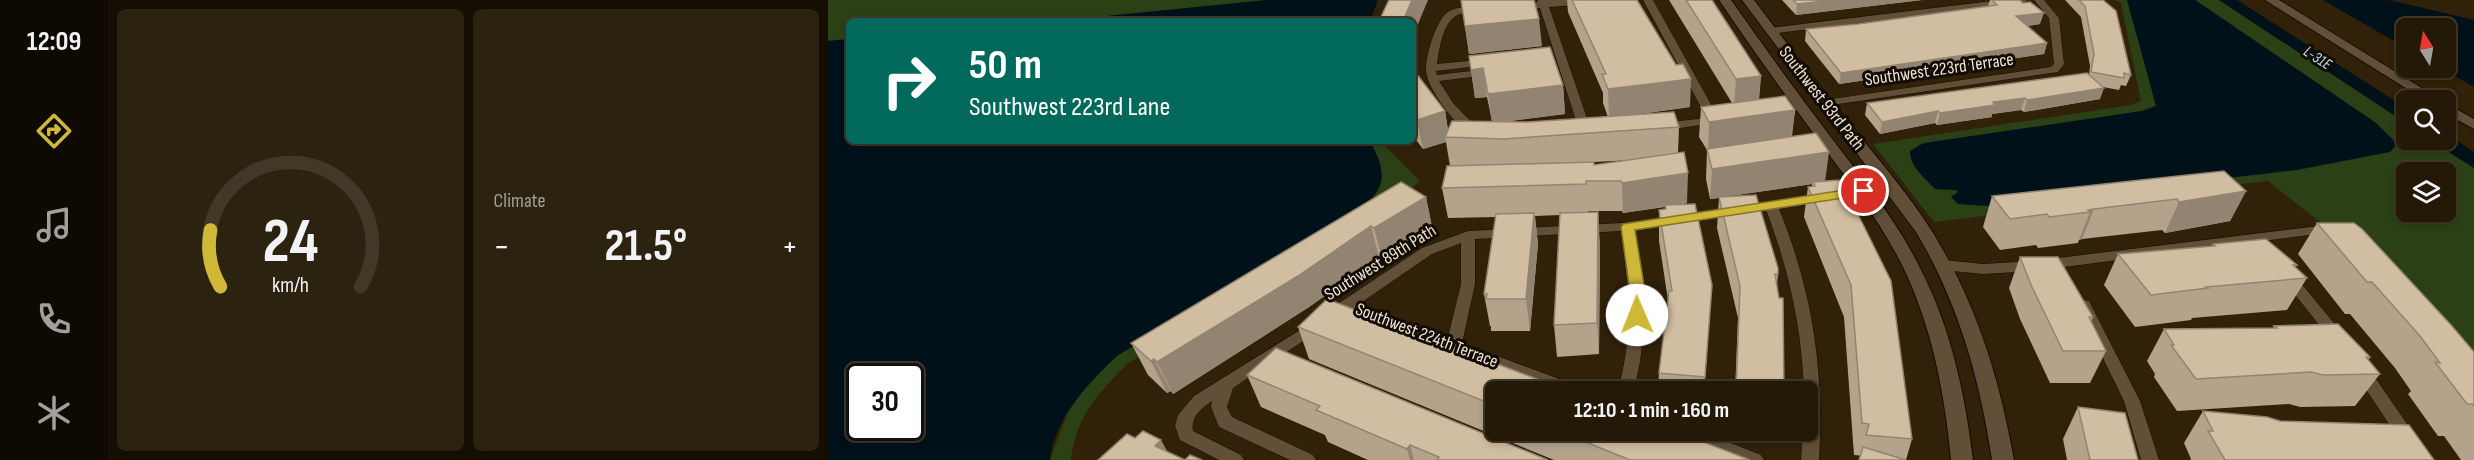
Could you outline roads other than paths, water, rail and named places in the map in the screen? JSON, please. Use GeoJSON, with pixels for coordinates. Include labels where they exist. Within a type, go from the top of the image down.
{"type":"FeatureCollection","features":[{"type":"Feature","properties":{"kind":"street"},"geometry":{"type":"LineString","coordinates":[[1483,135],[1468,126],[1432,74],[1445,21],[1452,14],[1543,2],[1601,0]]}},
{"type":"Feature","properties":{"kind":"street"},"geometry":{"type":"LineString","coordinates":[[1648,0],[1719,119],[1652,128]]}},
{"type":"Feature","properties":{"kind":"street","name":"Southwest 93rd Path"},"geometry":{"type":"LineString","coordinates":[[1725,0],[1795,108],[1864,191],[1902,250],[1931,313],[1946,363],[1962,460]]}},
{"type":"Feature","properties":{"kind":"street","name":"Southwest 93rd Path"},"geometry":{"type":"LineString","coordinates":[[1748,0],[1897,194],[1943,266],[1964,311],[1982,361],[2003,460]]}},
{"type":"Feature","properties":{"kind":"street"},"geometry":{"type":"LineString","coordinates":[[1770,31],[2023,0]]}},
{"type":"Feature","properties":{"kind":"street","name":"Southwest 223rd Terrace"},"geometry":{"type":"LineString","coordinates":[[1825,103],[2044,72],[2056,68],[2059,64],[2054,18],[2039,0]]}},
{"type":"Feature","properties":{"kind":"street"},"geometry":{"type":"LineString","coordinates":[[2271,0],[2418,90]]}},
{"type":"Feature","properties":{"kind":"street"},"geometry":{"type":"LineString","coordinates":[[1543,2],[1586,133]]}},
{"type":"Feature","properties":{"kind":"street"},"geometry":{"type":"LineString","coordinates":[[1549,60],[1561,59]]}},
{"type":"Feature","properties":{"kind":"street"},"geometry":{"type":"LineString","coordinates":[[1432,74],[1502,66]]}},
{"type":"Feature","properties":{"kind":"street"},"geometry":{"type":"LineString","coordinates":[[2456,114],[2474,125]]}},
{"type":"Feature","properties":{"kind":"street","name":"Southwest 89th Path"},"geometry":{"type":"LineString","coordinates":[[1235,460],[1186,435],[1183,426],[1191,408],[1427,251],[1468,235],[1627,227],[1864,191]]}},
{"type":"Feature","properties":{"kind":"street"},"geometry":{"type":"LineString","coordinates":[[1771,206],[1793,262],[1806,314],[1813,383],[1810,460]]}},
{"type":"Feature","properties":{"kind":"street"},"geometry":{"type":"LineString","coordinates":[[1627,227],[1637,299],[1633,361],[1628,381]]}},
{"type":"Feature","properties":{"kind":"street"},"geometry":{"type":"LineString","coordinates":[[1943,266],[2065,270],[2254,238],[2319,230]]}},
{"type":"Feature","properties":{"kind":"street"},"geometry":{"type":"LineString","coordinates":[[1454,345],[1468,284],[1468,235]]}},
{"type":"Feature","properties":{"kind":"street"},"geometry":{"type":"LineString","coordinates":[[2254,238],[2267,252]]}},
{"type":"Feature","properties":{"kind":"street"},"geometry":{"type":"LineString","coordinates":[[2279,266],[2348,352],[2423,460]]}},
{"type":"Feature","properties":{"kind":"street"},"geometry":{"type":"LineString","coordinates":[[2078,295],[2132,401],[2150,460]]}},
{"type":"Feature","properties":{"kind":"street","name":"Southwest 224th Terrace"},"geometry":{"type":"LineString","coordinates":[[1347,305],[1547,381]]}},
{"type":"Feature","properties":{"kind":"street"},"geometry":{"type":"LineString","coordinates":[[1225,387],[1219,407],[1225,422],[1307,460]]}},
{"type":"Feature","properties":{"kind":"street"},"geometry":{"type":"LineString","coordinates":[[1706,441],[1755,460]]}},
{"type":"Feature","properties":{"kind":"water"},"geometry":{"type":"Polygon","coordinates":[[[1267,0],[1377,0],[1371,18],[1087,18],[1267,0]]]}},
{"type":"Feature","properties":{"kind":"water"},"geometry":{"type":"Polygon","coordinates":[[[2127,0],[2195,0],[2376,123],[2396,145],[2390,152],[2297,170],[1987,206],[1958,204],[1951,197],[1958,192],[1956,190],[1935,189],[1919,172],[1910,157],[1910,151],[1924,143],[2142,111],[2156,106],[2127,0]]]}},
{"type":"Feature","properties":{"kind":"water","name":"L-31E"},"geometry":{"type":"Polygon","coordinates":[[[2219,0],[2237,0],[2396,102],[2396,116],[2219,0]]]}},
{"type":"Feature","properties":{"kind":"water"},"geometry":{"type":"Polygon","coordinates":[[[2323,0],[2389,0],[2474,20],[2474,87],[2456,77],[2456,18],[2396,18],[2396,42],[2323,0]]]}},
{"type":"Feature","properties":{"kind":"water"},"geometry":{"type":"Polygon","coordinates":[[[846,39],[846,144],[1371,144],[1379,160],[1382,177],[1377,192],[1371,200],[1362,208],[1117,356],[1074,402],[1058,430],[1050,460],[828,460],[828,41],[846,39]]]}},
{"type":"Feature","properties":{"kind":"water"},"geometry":{"type":"Polygon","coordinates":[[[2456,140],[2474,152],[2474,168],[2446,150],[2456,150],[2456,140]]]}}]}
